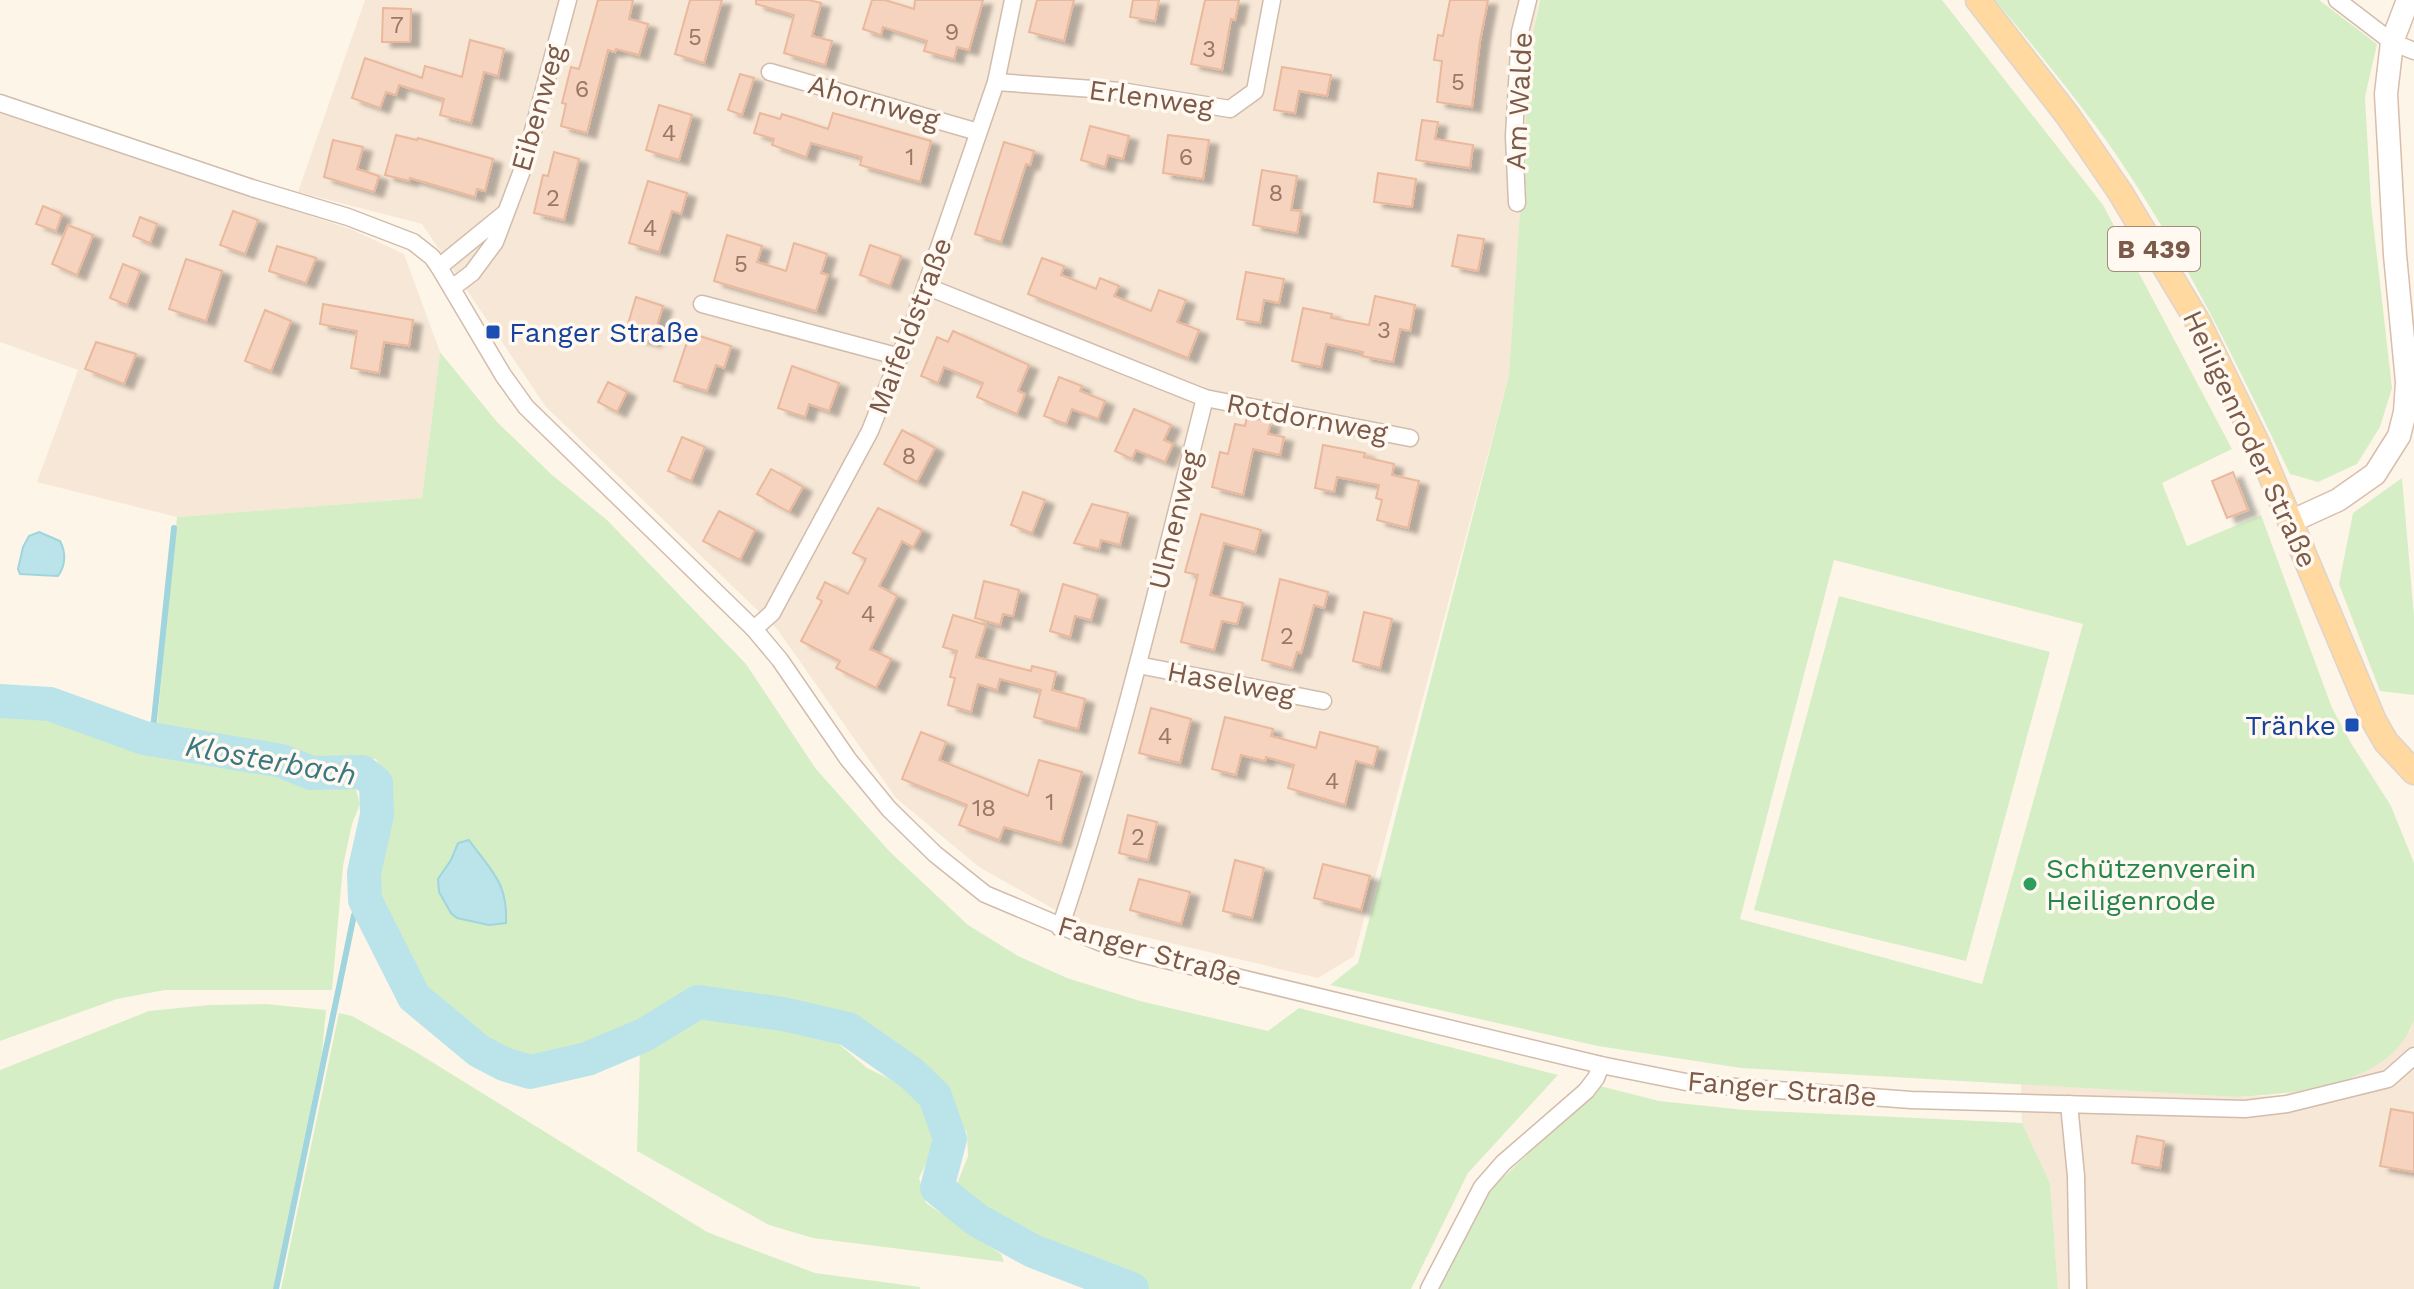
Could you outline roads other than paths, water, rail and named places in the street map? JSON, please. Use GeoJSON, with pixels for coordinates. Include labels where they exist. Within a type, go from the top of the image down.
{"type":"FeatureCollection","features":[{"type":"Feature","properties":{"kind":"main road","name":"Heiligenroder Straße"},"geometry":{"type":"LineString","coordinates":[[1978,0],[2068,116],[2120,192],[2198,322],[2292,521],[2374,721],[2386,742],[2414,772]]}},
{"type":"Feature","properties":{"kind":"street","name":"Eibenweg"},"geometry":{"type":"LineString","coordinates":[[452,288],[472,273],[495,242],[523,168],[568,0]]}},
{"type":"Feature","properties":{"kind":"street","name":"Maifeldstraße"},"geometry":{"type":"LineString","coordinates":[[754,629],[772,613],[870,431],[928,287],[996,82],[1013,0]]}},
{"type":"Feature","properties":{"kind":"street","name":"Erlenweg"},"geometry":{"type":"LineString","coordinates":[[996,82],[1121,91],[1230,109],[1255,91],[1272,0]]}},
{"type":"Feature","properties":{"kind":"street","name":"Am Walde"},"geometry":{"type":"LineString","coordinates":[[1517,203],[1515,121],[1520,32],[1528,0]]}},
{"type":"Feature","properties":{"kind":"street"},"geometry":{"type":"LineString","coordinates":[[2337,0],[2392,42],[2414,51]]}},
{"type":"Feature","properties":{"kind":"street"},"geometry":{"type":"LineString","coordinates":[[2292,521],[2338,500],[2375,474],[2399,436],[2405,412],[2407,382],[2394,242],[2386,94],[2392,42],[2408,0]]}},
{"type":"Feature","properties":{"kind":"street","name":"Ahornweg"},"geometry":{"type":"LineString","coordinates":[[770,72],[978,132]]}},
{"type":"Feature","properties":{"kind":"street","name":"Fanger Straße"},"geometry":{"type":"LineString","coordinates":[[0,103],[399,234],[424,249],[439,267],[526,407],[754,629],[780,660],[848,759],[889,809],[935,854],[985,894],[1060,928],[1141,954],[1601,1065],[1696,1084],[1756,1090],[1911,1100],[2245,1109],[2287,1104],[2388,1079],[2414,1056]]}},
{"type":"Feature","properties":{"kind":"street","name":"Eibenweg"},"geometry":{"type":"LineString","coordinates":[[439,267],[504,214]]}},
{"type":"Feature","properties":{"kind":"street"},"geometry":{"type":"LineString","coordinates":[[928,287],[1205,398]]}},
{"type":"Feature","properties":{"kind":"street"},"geometry":{"type":"LineString","coordinates":[[702,304],[900,357]]}},
{"type":"Feature","properties":{"kind":"street","name":"Rotdornweg"},"geometry":{"type":"LineString","coordinates":[[1205,398],[1410,438]]}},
{"type":"Feature","properties":{"kind":"street","name":"Ulmenweg"},"geometry":{"type":"LineString","coordinates":[[1060,928],[1087,849],[1138,665],[1205,398]]}},
{"type":"Feature","properties":{"kind":"street","name":"Haselweg"},"geometry":{"type":"LineString","coordinates":[[1138,665],[1323,701]]}},
{"type":"Feature","properties":{"kind":"street"},"geometry":{"type":"LineString","coordinates":[[1429,1289],[1482,1187],[1503,1163],[1586,1091],[1601,1065]]}},
{"type":"Feature","properties":{"kind":"street"},"geometry":{"type":"LineString","coordinates":[[2069,1104],[2076,1176],[2078,1289]]}},
{"type":"Feature","properties":{"kind":"water"},"geometry":{"type":"Polygon","coordinates":[[[39,532],[60,541],[62,545],[64,563],[58,576],[20,574],[18,569],[23,547],[29,536],[39,532]]]}},
{"type":"Feature","properties":{"kind":"water"},"geometry":{"type":"Polygon","coordinates":[[[469,840],[501,887],[506,923],[489,925],[457,918],[439,892],[438,879],[458,843],[469,840]]]}},
{"type":"Feature","properties":{"kind":"waterway"},"geometry":{"type":"LineString","coordinates":[[152,739],[174,528]]}},
{"type":"Feature","properties":{"kind":"waterway","name":"Klosterbach"},"geometry":{"type":"LineString","coordinates":[[0,701],[50,704],[144,738],[282,761],[311,773],[362,772],[376,783],[377,815],[364,873],[365,900],[414,997],[479,1051],[504,1064],[530,1072],[587,1059],[644,1035],[698,1002],[783,1014],[848,1029],[911,1073],[935,1096],[950,1139],[937,1188],[977,1220],[1033,1251],[1132,1289]]}},
{"type":"Feature","properties":{"kind":"waterway"},"geometry":{"type":"LineString","coordinates":[[276,1289],[354,915],[365,900]]}},
{"type":"Feature","properties":{"kind":"place","name":"Fanger Straße"},"geometry":{"type":"Point","coordinates":[493,332]}},
{"type":"Feature","properties":{"kind":"place","name":"Tränke"},"geometry":{"type":"Point","coordinates":[2352,725]}},
{"type":"Feature","properties":{"kind":"place","name":"Schützenverein Heiligenrode"},"geometry":{"type":"Point","coordinates":[2030,884]}}]}
